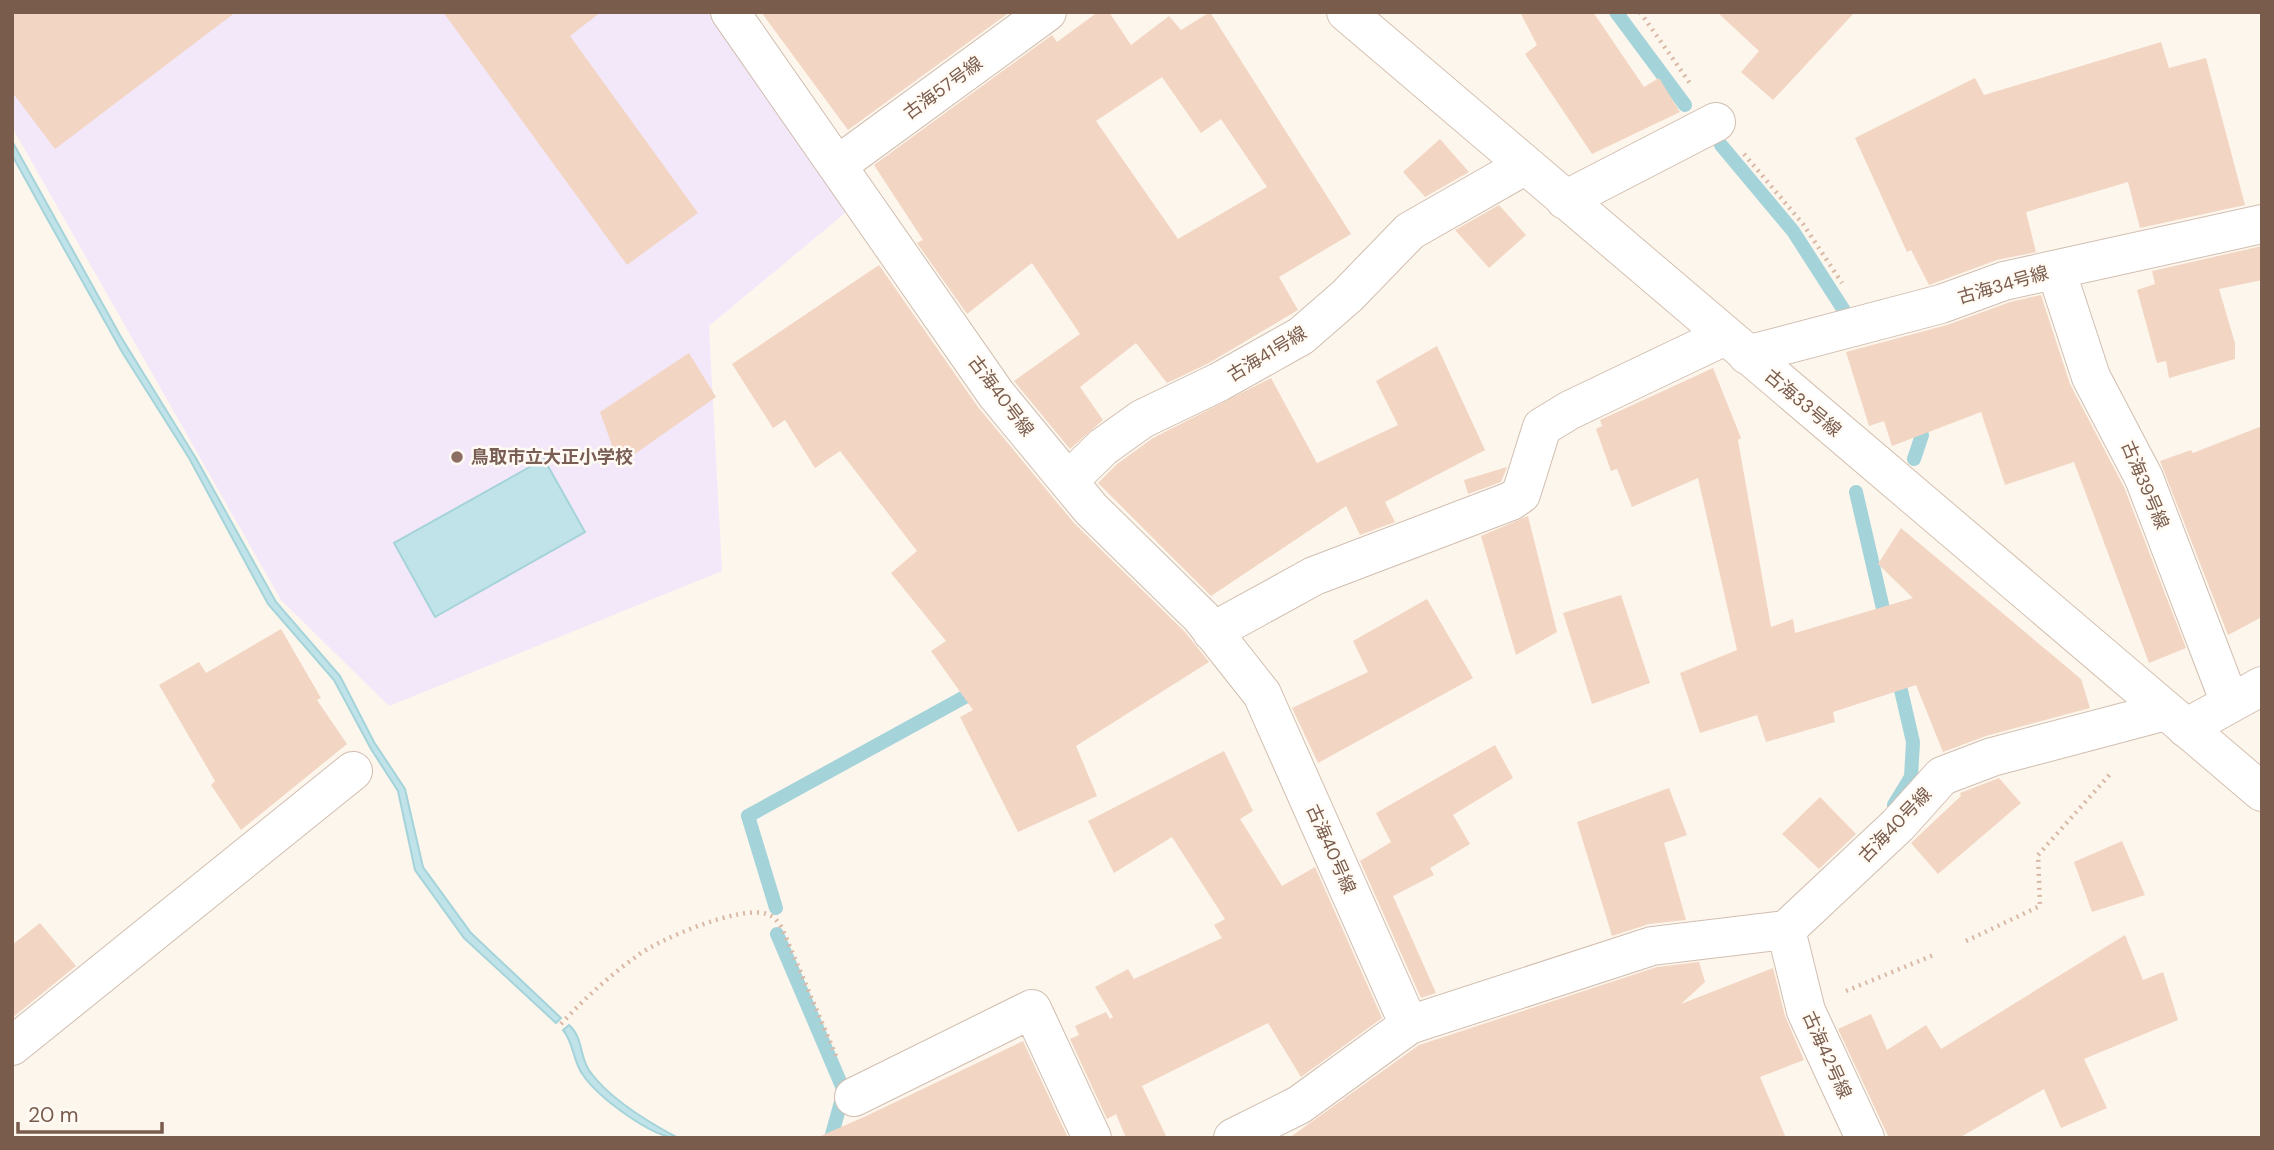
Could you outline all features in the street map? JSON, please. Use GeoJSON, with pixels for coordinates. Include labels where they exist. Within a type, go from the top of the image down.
{"type":"FeatureCollection","features":[{"type":"Feature","properties":{"kind":"street","name":"古海40号線"},"geometry":{"type":"LineString","coordinates":[[730,12],[839,164],[996,394],[1091,509],[1212,632],[1262,694],[1409,1025]]}},
{"type":"Feature","properties":{"kind":"street","name":"古海57号線"},"geometry":{"type":"LineString","coordinates":[[839,164],[1047,12]]}},
{"type":"Feature","properties":{"kind":"street","name":"古海33号線"},"geometry":{"type":"LineString","coordinates":[[1346,12],[2262,792]]}},
{"type":"Feature","properties":{"kind":"street"},"geometry":{"type":"LineString","coordinates":[[1564,200],[1716,122]]}},
{"type":"Feature","properties":{"kind":"street","name":"古海41号線"},"geometry":{"type":"LineString","coordinates":[[1068,481],[1103,447],[1142,419],[1219,382],[1301,337],[1347,296],[1410,231],[1524,166]]}},
{"type":"Feature","properties":{"kind":"street","name":"古海34号線"},"geometry":{"type":"LineString","coordinates":[[1212,632],[1314,576],[1511,501],[1521,494],[1542,427],[1570,410],[1736,346],[1868,323],[1941,304],[2004,281],[2262,224]]}},
{"type":"Feature","properties":{"kind":"street","name":"古海39号線"},"geometry":{"type":"LineString","coordinates":[[2056,270],[2091,377],[2144,478],[2246,694]]}},
{"type":"Feature","properties":{"kind":"street","name":"古海40号線"},"geometry":{"type":"LineString","coordinates":[[1786,930],[1898,825],[1942,776],[1992,757],[2176,720],[2246,694]]}},
{"type":"Feature","properties":{"kind":"street"},"geometry":{"type":"LineString","coordinates":[[12,1046],[353,771]]}},
{"type":"Feature","properties":{"kind":"street"},"geometry":{"type":"LineString","coordinates":[[1233,1138],[1299,1105],[1409,1025],[1652,946],[1786,930]]}},
{"type":"Feature","properties":{"kind":"street","name":"古海42号線"},"geometry":{"type":"LineString","coordinates":[[1786,930],[1805,1007],[1865,1138]]}},
{"type":"Feature","properties":{"kind":"street"},"geometry":{"type":"LineString","coordinates":[[854,1097],[1032,1009],[1092,1138]]}},
{"type":"Feature","properties":{"kind":"path"},"geometry":{"type":"LineString","coordinates":[[1640,12],[1716,122],[1803,224],[1868,323]]}},
{"type":"Feature","properties":{"kind":"path"},"geometry":{"type":"LineString","coordinates":[[1966,941],[2040,906],[2038,855],[2120,763]]}},
{"type":"Feature","properties":{"kind":"path"},"geometry":{"type":"LineString","coordinates":[[561,1024],[586,997],[639,954],[700,926],[752,913],[766,914],[776,919],[782,929],[854,1097]]}},
{"type":"Feature","properties":{"kind":"path"},"geometry":{"type":"LineString","coordinates":[[1805,1007],[1936,954]]}},
{"type":"Feature","properties":{"kind":"shaded area","name":"鳥取市立大正小学校"},"geometry":{"type":"Polygon","coordinates":[[[12,12],[710,12],[850,209],[709,326],[722,571],[389,706],[281,600],[12,127],[12,12]]]}},
{"type":"Feature","properties":{"kind":"water"},"geometry":{"type":"Polygon","coordinates":[[[12,141],[121,337],[197,460],[276,602],[340,676],[374,742],[405,789],[423,867],[471,933],[561,1018],[556,1023],[464,938],[415,870],[398,791],[371,749],[334,680],[268,604],[189,458],[122,352],[44,213],[12,155],[12,141]]]}},
{"type":"Feature","properties":{"kind":"water"},"geometry":{"type":"Polygon","coordinates":[[[544,459],[585,532],[435,617],[394,543],[544,459]]]}},
{"type":"Feature","properties":{"kind":"water"},"geometry":{"type":"Polygon","coordinates":[[[569,1025],[577,1036],[587,1067],[599,1083],[631,1110],[678,1138],[640,1124],[590,1084],[580,1070],[563,1030],[569,1025]]]}},
{"type":"Feature","properties":{"kind":"building"},"geometry":{"type":"Polygon","coordinates":[[[12,12],[236,12],[55,149],[12,92],[12,12]]]}},
{"type":"Feature","properties":{"kind":"building"},"geometry":{"type":"Polygon","coordinates":[[[443,12],[601,12],[570,36],[698,213],[627,265],[443,12]]]}},
{"type":"Feature","properties":{"kind":"building"},"geometry":{"type":"Polygon","coordinates":[[[761,12],[1010,12],[848,130],[761,12]]]}},
{"type":"Feature","properties":{"kind":"building"},"geometry":{"type":"Polygon","coordinates":[[[1098,12],[1109,12],[1131,45],[1169,16],[1181,30],[1210,12],[1351,234],[1279,277],[1298,310],[1209,363],[1167,383],[1136,343],[1080,387],[1103,420],[1070,449],[1014,381],[1080,334],[1032,263],[967,314],[917,243],[923,240],[874,165],[1052,35],[1057,42],[1098,12]],[[1162,77],[1096,121],[1178,239],[1267,187],[1221,119],[1201,133],[1162,77]]]}},
{"type":"Feature","properties":{"kind":"building"},"geometry":{"type":"Polygon","coordinates":[[[1520,12],[1593,12],[1644,87],[1659,78],[1680,112],[1592,154],[1525,54],[1537,45],[1520,12]]]}},
{"type":"Feature","properties":{"kind":"building"},"geometry":{"type":"Polygon","coordinates":[[[1717,12],[1855,12],[1773,100],[1741,72],[1759,51],[1717,12]]]}},
{"type":"Feature","properties":{"kind":"building"},"geometry":{"type":"Polygon","coordinates":[[[2161,42],[2169,68],[2206,58],[2245,205],[2140,228],[2128,182],[2026,212],[2036,252],[1997,260],[1929,285],[1911,250],[1907,252],[1855,138],[1975,78],[1984,95],[2161,42]]]}},
{"type":"Feature","properties":{"kind":"building"},"geometry":{"type":"Polygon","coordinates":[[[1440,139],[1469,172],[1425,197],[1403,172],[1440,139]]]}},
{"type":"Feature","properties":{"kind":"building"},"geometry":{"type":"Polygon","coordinates":[[[1499,205],[1526,235],[1489,268],[1455,230],[1499,205]]]}},
{"type":"Feature","properties":{"kind":"building"},"geometry":{"type":"Polygon","coordinates":[[[2262,246],[2262,280],[2219,289],[2235,343],[2235,359],[2169,378],[2166,361],[2157,363],[2137,290],[2155,284],[2152,271],[2262,246]]]}},
{"type":"Feature","properties":{"kind":"building"},"geometry":{"type":"Polygon","coordinates":[[[879,265],[978,407],[1074,523],[1185,632],[1209,662],[1076,746],[1097,796],[1018,832],[960,717],[973,710],[931,651],[946,641],[891,573],[917,551],[840,451],[815,468],[785,420],[773,428],[732,364],[879,265]]]}},
{"type":"Feature","properties":{"kind":"building"},"geometry":{"type":"Polygon","coordinates":[[[2041,295],[2070,384],[2124,487],[2186,648],[2149,663],[2074,462],[2005,485],[1981,412],[1892,446],[1884,421],[1869,426],[1846,352],[1947,325],[2010,302],[2041,295]]]}},
{"type":"Feature","properties":{"kind":"building"},"geometry":{"type":"Polygon","coordinates":[[[1437,346],[1485,450],[1385,502],[1395,522],[1360,535],[1346,506],[1211,596],[1098,483],[1117,464],[1153,438],[1271,378],[1317,463],[1398,425],[1376,381],[1437,346]]]}},
{"type":"Feature","properties":{"kind":"building"},"geometry":{"type":"Polygon","coordinates":[[[689,353],[716,397],[619,465],[600,412],[689,353]]]}},
{"type":"Feature","properties":{"kind":"building"},"geometry":{"type":"Polygon","coordinates":[[[1713,368],[1741,438],[1738,440],[1771,627],[1793,619],[1795,633],[1913,598],[1878,564],[1901,528],[2081,679],[2090,708],[1986,736],[1943,752],[1916,685],[1833,712],[1835,722],[1766,742],[1757,715],[1700,733],[1680,673],[1737,650],[1698,478],[1632,507],[1617,469],[1611,471],[1596,429],[1602,426],[1600,420],[1713,368]]]}},
{"type":"Feature","properties":{"kind":"building"},"geometry":{"type":"Polygon","coordinates":[[[2262,426],[2262,617],[2228,635],[2160,461],[2191,450],[2193,453],[2262,426]]]}},
{"type":"Feature","properties":{"kind":"building"},"geometry":{"type":"Polygon","coordinates":[[[1507,467],[1501,482],[1468,494],[1464,480],[1507,467]]]}},
{"type":"Feature","properties":{"kind":"building"},"geometry":{"type":"Polygon","coordinates":[[[1528,516],[1557,632],[1516,655],[1481,536],[1528,516]]]}},
{"type":"Feature","properties":{"kind":"building"},"geometry":{"type":"Polygon","coordinates":[[[1621,595],[1650,683],[1592,704],[1563,613],[1621,595]]]}},
{"type":"Feature","properties":{"kind":"building"},"geometry":{"type":"Polygon","coordinates":[[[1427,599],[1473,678],[1318,763],[1292,708],[1368,672],[1353,641],[1427,599]]]}},
{"type":"Feature","properties":{"kind":"building"},"geometry":{"type":"Polygon","coordinates":[[[281,629],[321,698],[317,700],[347,744],[241,830],[211,785],[215,781],[159,685],[199,662],[206,673],[281,629]]]}},
{"type":"Feature","properties":{"kind":"building"},"geometry":{"type":"Polygon","coordinates":[[[1495,745],[1513,778],[1453,815],[1470,844],[1430,868],[1434,875],[1393,896],[1436,993],[1421,998],[1360,861],[1391,842],[1376,813],[1495,745]]]}},
{"type":"Feature","properties":{"kind":"building"},"geometry":{"type":"Polygon","coordinates":[[[1224,751],[1253,811],[1240,819],[1282,886],[1315,867],[1382,1018],[1301,1077],[1268,1023],[1142,1086],[1167,1138],[1126,1138],[1116,1114],[1107,1119],[1070,1039],[1079,1035],[1075,1026],[1106,1012],[1110,1019],[1113,1017],[1095,987],[1128,969],[1134,979],[1222,938],[1214,925],[1225,919],[1172,837],[1114,873],[1088,821],[1224,751]]]}},
{"type":"Feature","properties":{"kind":"building"},"geometry":{"type":"Polygon","coordinates":[[[1999,778],[2021,803],[1938,874],[1911,843],[1961,796],[1960,793],[1999,778]]]}},
{"type":"Feature","properties":{"kind":"building"},"geometry":{"type":"Polygon","coordinates":[[[1669,788],[1687,835],[1664,843],[1686,920],[1649,924],[1612,936],[1577,822],[1669,788]]]}},
{"type":"Feature","properties":{"kind":"building"},"geometry":{"type":"Polygon","coordinates":[[[1820,797],[1856,834],[1819,869],[1782,834],[1820,797]]]}},
{"type":"Feature","properties":{"kind":"building"},"geometry":{"type":"Polygon","coordinates":[[[2122,841],[2145,895],[2092,912],[2074,862],[2122,841]]]}},
{"type":"Feature","properties":{"kind":"building"},"geometry":{"type":"Polygon","coordinates":[[[40,923],[76,966],[12,1018],[12,945],[40,923]]]}},
{"type":"Feature","properties":{"kind":"building"},"geometry":{"type":"Polygon","coordinates":[[[2125,935],[2143,980],[2163,972],[2178,1020],[2084,1059],[2107,1108],[2061,1128],[2044,1089],[1959,1138],[1889,1138],[1838,1029],[1871,1014],[1887,1050],[1926,1025],[1941,1049],[2125,935]]]}},
{"type":"Feature","properties":{"kind":"building"},"geometry":{"type":"Polygon","coordinates":[[[1699,962],[1705,982],[1681,1004],[1773,968],[1785,1016],[1804,1060],[1760,1077],[1786,1138],[1289,1138],[1419,1045],[1657,967],[1699,962]]]}},
{"type":"Feature","properties":{"kind":"building"},"geometry":{"type":"Polygon","coordinates":[[[1023,1041],[1068,1138],[816,1138],[864,1117],[1023,1041]]]}},
{"type":"Feature","properties":{"kind":"waterway"},"geometry":{"type":"LineString","coordinates":[[1616,12],[1685,105]]}},
{"type":"Feature","properties":{"kind":"waterway"},"geometry":{"type":"LineString","coordinates":[[1721,145],[1793,231],[1845,312]]}},
{"type":"Feature","properties":{"kind":"waterway"},"geometry":{"type":"LineString","coordinates":[[1914,459],[1922,435],[1916,418]]}},
{"type":"Feature","properties":{"kind":"waterway"},"geometry":{"type":"LineString","coordinates":[[1856,492],[1887,626]]}},
{"type":"Feature","properties":{"kind":"waterway"},"geometry":{"type":"LineString","coordinates":[[1894,805],[1911,777],[1913,742],[1897,673]]}},
{"type":"Feature","properties":{"kind":"waterway"},"geometry":{"type":"LineString","coordinates":[[776,908],[748,816],[981,688]]}},
{"type":"Feature","properties":{"kind":"waterway"},"geometry":{"type":"LineString","coordinates":[[777,934],[844,1091],[831,1138]]}},
{"type":"Feature","properties":{"kind":"place","name":"鳥取市立大正小学校"},"geometry":{"type":"Point","coordinates":[457,457]}}]}
